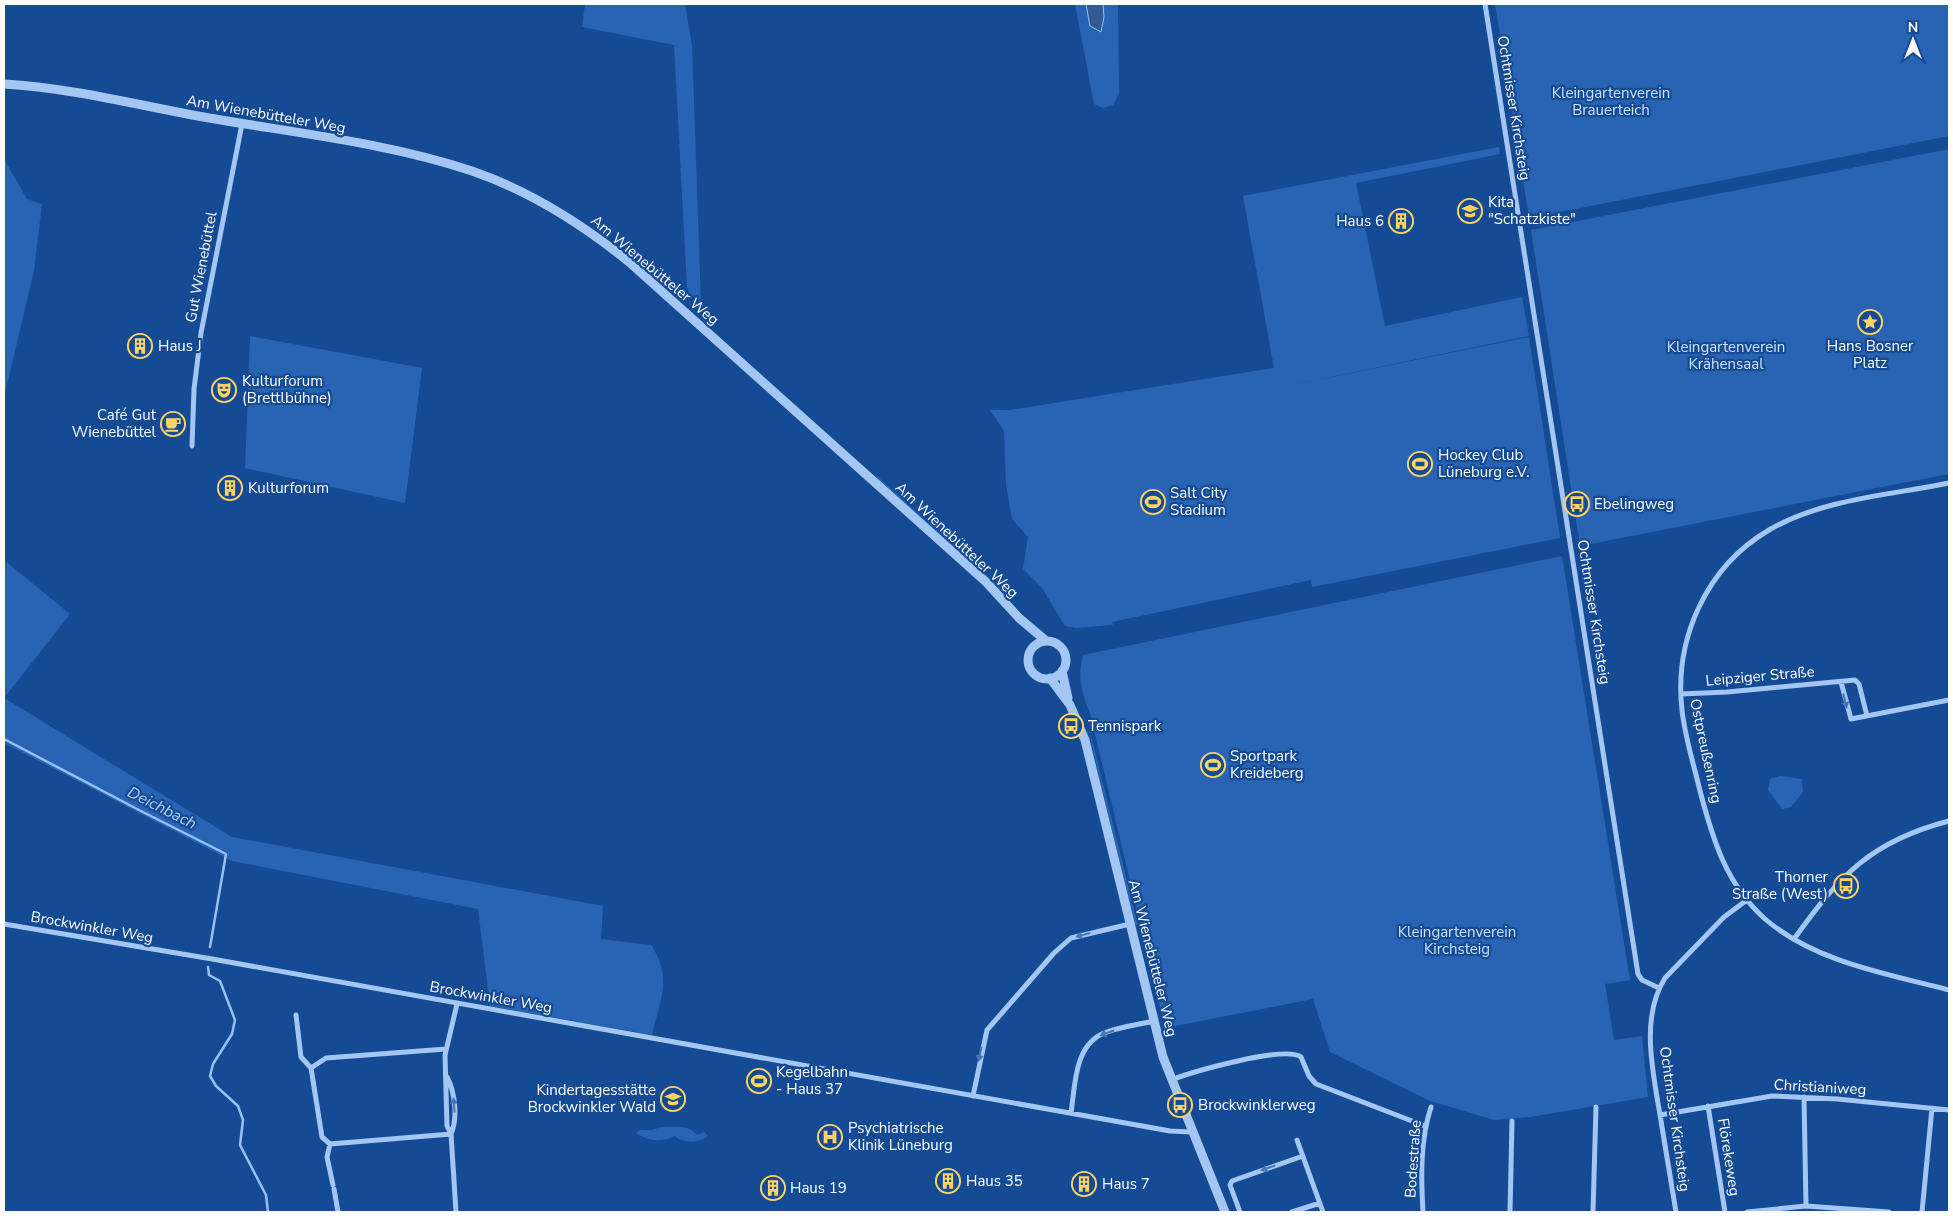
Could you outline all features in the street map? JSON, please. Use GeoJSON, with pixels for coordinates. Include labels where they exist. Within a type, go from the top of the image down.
{"type":"FeatureCollection","features":[{"type":"Feature","properties":{"kind":"street","name":"Ochtmisser Kirchsteig"},"geometry":{"type":"LineString","coordinates":[[1485,4],[1638,974],[1642,980],[1659,988],[1652,1017],[1651,1044],[1660,1115],[1676,1212]]}},
{"type":"Feature","properties":{"kind":"street","name":"Am Wienebütteler Weg"},"geometry":{"type":"LineString","coordinates":[[4,84],[70,92],[388,150],[443,162],[509,186],[568,217],[603,241],[690,316],[986,582],[1019,618],[1045,640],[1057,643],[1064,651],[1066,660],[1062,671],[1070,705],[1092,761],[1130,924],[1170,1081],[1225,1212]]}},
{"type":"Feature","properties":{"kind":"street","name":"Gut Wienebüttel"},"geometry":{"type":"LineString","coordinates":[[192,446],[194,389],[200,333],[242,124]]}},
{"type":"Feature","properties":{"kind":"street","name":"Ostpreußenring"},"geometry":{"type":"LineString","coordinates":[[1949,483],[1822,509],[1790,519],[1752,543],[1719,574],[1690,625],[1683,653],[1681,694],[1684,724],[1713,837],[1727,873],[1747,900],[1765,919],[1794,940],[1825,955],[1949,990]]}},
{"type":"Feature","properties":{"kind":"street","name":"Am Wienebütteler Weg"},"geometry":{"type":"LineString","coordinates":[[1019,618],[1032,647],[1028,659],[1031,671],[1040,678],[1050,678],[1070,705]]}},
{"type":"Feature","properties":{"kind":"street"},"geometry":{"type":"LineString","coordinates":[[1032,647],[1045,640]]}},
{"type":"Feature","properties":{"kind":"street"},"geometry":{"type":"LineString","coordinates":[[1050,678],[1062,671]]}},
{"type":"Feature","properties":{"kind":"street","name":"Leipziger Straße"},"geometry":{"type":"LineString","coordinates":[[1681,694],[1858,681],[1867,716]]}},
{"type":"Feature","properties":{"kind":"street"},"geometry":{"type":"LineString","coordinates":[[1841,682],[1849,717],[1856,719],[1949,700]]}},
{"type":"Feature","properties":{"kind":"street"},"geometry":{"type":"LineString","coordinates":[[1794,940],[1836,884],[1862,861],[1894,840],[1916,830],[1949,821]]}},
{"type":"Feature","properties":{"kind":"street"},"geometry":{"type":"LineString","coordinates":[[1659,988],[1679,962],[1724,917],[1747,900]]}},
{"type":"Feature","properties":{"kind":"street","name":"Brockwinkler Weg"},"geometry":{"type":"LineString","coordinates":[[4,924],[1181,1133],[1191,1132]]}},
{"type":"Feature","properties":{"kind":"street"},"geometry":{"type":"LineString","coordinates":[[973,1096],[987,1030],[1054,953],[1071,938],[1130,924]]}},
{"type":"Feature","properties":{"kind":"street"},"geometry":{"type":"LineString","coordinates":[[456,1212],[451,1134],[446,1116],[444,1089],[447,1077],[446,1049],[457,1004]]}},
{"type":"Feature","properties":{"kind":"street"},"geometry":{"type":"LineString","coordinates":[[296,1016],[301,1057],[310,1068],[322,1137],[330,1144],[451,1134]]}},
{"type":"Feature","properties":{"kind":"street"},"geometry":{"type":"LineString","coordinates":[[1071,1113],[1082,1055],[1093,1039],[1103,1033],[1154,1021]]}},
{"type":"Feature","properties":{"kind":"street"},"geometry":{"type":"LineString","coordinates":[[310,1068],[326,1058],[446,1049]]}},
{"type":"Feature","properties":{"kind":"street"},"geometry":{"type":"LineString","coordinates":[[1170,1081],[1219,1067],[1276,1054],[1291,1053],[1301,1057],[1309,1076],[1316,1084],[1425,1126]]}},
{"type":"Feature","properties":{"kind":"street","name":"Christianiweg"},"geometry":{"type":"LineString","coordinates":[[1660,1115],[1772,1096],[1804,1097],[1949,1110]]}},
{"type":"Feature","properties":{"kind":"street"},"geometry":{"type":"LineString","coordinates":[[1804,1097],[1806,1206]]}},
{"type":"Feature","properties":{"kind":"street","name":"Flörekeweg"},"geometry":{"type":"LineString","coordinates":[[1708,1106],[1725,1212]]}},
{"type":"Feature","properties":{"kind":"street","name":"Bodestraße"},"geometry":{"type":"LineString","coordinates":[[1423,1212],[1421,1177],[1425,1126],[1431,1107]]}},
{"type":"Feature","properties":{"kind":"street"},"geometry":{"type":"LineString","coordinates":[[1593,1212],[1596,1107]]}},
{"type":"Feature","properties":{"kind":"street"},"geometry":{"type":"LineString","coordinates":[[1922,1212],[1932,1108]]}},
{"type":"Feature","properties":{"kind":"street"},"geometry":{"type":"LineString","coordinates":[[1510,1212],[1512,1120]]}},
{"type":"Feature","properties":{"kind":"street"},"geometry":{"type":"LineString","coordinates":[[1297,1140],[1323,1212]]}},
{"type":"Feature","properties":{"kind":"street"},"geometry":{"type":"LineString","coordinates":[[330,1144],[328,1157],[338,1212]]}},
{"type":"Feature","properties":{"kind":"street"},"geometry":{"type":"LineString","coordinates":[[1240,1212],[1230,1185],[1232,1180],[1304,1156]]}},
{"type":"Feature","properties":{"kind":"street"},"geometry":{"type":"LineString","coordinates":[[1292,1212],[1320,1203]]}},
{"type":"Feature","properties":{"kind":"street"},"geometry":{"type":"LineString","coordinates":[[1747,1212],[1806,1206],[1889,1212]]}},
{"type":"Feature","properties":{"kind":"green space"},"geometry":{"type":"Polygon","coordinates":[[[585,4],[685,4],[692,45],[701,304],[691,296],[687,287],[674,45],[582,27],[585,4]]]}},
{"type":"Feature","properties":{"kind":"green space"},"geometry":{"type":"Polygon","coordinates":[[[1075,4],[1086,4],[1090,26],[1102,32],[1103,4],[1118,4],[1119,94],[1113,105],[1103,108],[1094,104],[1075,4]]]}},
{"type":"Feature","properties":{"kind":"green space","name":"Kleingartenverein Brauerteich"},"geometry":{"type":"Polygon","coordinates":[[[1495,4],[1949,4],[1949,136],[1529,218],[1495,4]]]}},
{"type":"Feature","properties":{"kind":"green space"},"geometry":{"type":"Polygon","coordinates":[[[1499,147],[1500,154],[1356,183],[1385,326],[1522,297],[1529,336],[1278,388],[1529,337],[1560,538],[1312,587],[1311,580],[1112,622],[1113,625],[1076,628],[1065,626],[1042,588],[1023,569],[1028,537],[1012,519],[1006,484],[1004,431],[990,410],[1010,410],[1274,368],[1243,196],[1499,147]]]}},
{"type":"Feature","properties":{"kind":"green space","name":"Kleingartenverein Krähensaal"},"geometry":{"type":"Polygon","coordinates":[[[1949,149],[1949,474],[1580,546],[1531,230],[1949,149]]]}},
{"type":"Feature","properties":{"kind":"green space"},"geometry":{"type":"Polygon","coordinates":[[[4,159],[27,199],[42,204],[34,271],[4,397],[4,159]]]}},
{"type":"Feature","properties":{"kind":"green space"},"geometry":{"type":"Polygon","coordinates":[[[250,336],[422,368],[405,503],[245,468],[250,336]]]}},
{"type":"Feature","properties":{"kind":"green space"},"geometry":{"type":"Polygon","coordinates":[[[877,476],[1008,595],[1005,597],[876,478],[877,476]]]}},
{"type":"Feature","properties":{"kind":"green space","name":"Kleingartenverein Kirchsteig"},"geometry":{"type":"Polygon","coordinates":[[[1562,556],[1630,980],[1605,984],[1614,1040],[1642,1036],[1648,1097],[1530,1117],[1494,1120],[1430,1101],[1330,1052],[1313,999],[1165,1028],[1090,713],[1083,692],[1080,670],[1083,655],[1562,556]]]}},
{"type":"Feature","properties":{"kind":"green space"},"geometry":{"type":"Polygon","coordinates":[[[4,560],[70,614],[4,698],[4,560]]]}},
{"type":"Feature","properties":{"kind":"green space"},"geometry":{"type":"Polygon","coordinates":[[[4,698],[232,837],[603,906],[601,939],[651,945],[658,957],[662,968],[663,989],[652,1035],[490,1006],[478,909],[232,861],[4,743],[4,698]]]}},
{"type":"Feature","properties":{"kind":"green space"},"geometry":{"type":"Polygon","coordinates":[[[1088,723],[1138,925],[1135,926],[1093,750],[1088,723]]]}},
{"type":"Feature","properties":{"kind":"green space"},"geometry":{"type":"Polygon","coordinates":[[[1780,776],[1802,779],[1803,792],[1791,807],[1782,809],[1768,790],[1770,779],[1780,776]]]}},
{"type":"Feature","properties":{"kind":"green space"},"geometry":{"type":"Polygon","coordinates":[[[661,1127],[685,1128],[694,1131],[697,1135],[704,1132],[708,1136],[691,1142],[674,1136],[665,1140],[655,1140],[645,1138],[636,1133],[639,1130],[652,1130],[661,1127]]]}},
{"type":"Feature","properties":{"kind":"shaded area"},"geometry":{"type":"Polygon","coordinates":[[[1086,4],[1103,4],[1104,17],[1101,32],[1090,26],[1086,4]]]}},
{"type":"Feature","properties":{"kind":"waterway","name":"Deichbach"},"geometry":{"type":"LineString","coordinates":[[4,739],[226,854],[210,947]]}},
{"type":"Feature","properties":{"kind":"waterway","name":"Deichbach"},"geometry":{"type":"LineString","coordinates":[[208,967],[209,975],[220,981],[235,1020],[232,1034],[213,1064],[210,1076],[216,1086],[238,1106],[243,1120],[240,1145],[266,1195],[268,1212]]}},
{"type":"Feature","properties":{"kind":"place","name":"Kita \"Schatzkiste\""},"geometry":{"type":"Point","coordinates":[1470,211]}},
{"type":"Feature","properties":{"kind":"place","name":"Haus 6"},"geometry":{"type":"Point","coordinates":[1401,221]}},
{"type":"Feature","properties":{"kind":"place","name":"Hans Bosner Platz"},"geometry":{"type":"Point","coordinates":[1870,322]}},
{"type":"Feature","properties":{"kind":"place","name":"Haus J"},"geometry":{"type":"Point","coordinates":[140,346]}},
{"type":"Feature","properties":{"kind":"place","name":"Kulturforum (Brettlbühne)"},"geometry":{"type":"Point","coordinates":[224,390]}},
{"type":"Feature","properties":{"kind":"place","name":"Café Gut Wienebüttel"},"geometry":{"type":"Point","coordinates":[173,424]}},
{"type":"Feature","properties":{"kind":"place","name":"Hockey Club Lüneburg e.V."},"geometry":{"type":"Point","coordinates":[1420,464]}},
{"type":"Feature","properties":{"kind":"place","name":"Kulturforum"},"geometry":{"type":"Point","coordinates":[230,488]}},
{"type":"Feature","properties":{"kind":"place","name":"Salt City Stadium"},"geometry":{"type":"Point","coordinates":[1153,502]}},
{"type":"Feature","properties":{"kind":"place","name":"Ebelingweg"},"geometry":{"type":"Point","coordinates":[1577,504]}},
{"type":"Feature","properties":{"kind":"place","name":"Tennispark"},"geometry":{"type":"Point","coordinates":[1071,726]}},
{"type":"Feature","properties":{"kind":"place","name":"Sportpark Kreideberg"},"geometry":{"type":"Point","coordinates":[1213,765]}},
{"type":"Feature","properties":{"kind":"place","name":"Thorner Straße (West)"},"geometry":{"type":"Point","coordinates":[1846,886]}},
{"type":"Feature","properties":{"kind":"place","name":"Kegelbahn - Haus 37"},"geometry":{"type":"Point","coordinates":[759,1081]}},
{"type":"Feature","properties":{"kind":"place","name":"Kindertagesstätte Brockwinkler Wald"},"geometry":{"type":"Point","coordinates":[673,1099]}},
{"type":"Feature","properties":{"kind":"place","name":"Brockwinklerweg"},"geometry":{"type":"Point","coordinates":[1180,1105]}},
{"type":"Feature","properties":{"kind":"place","name":"Psychiatrische Klinik Lüneburg"},"geometry":{"type":"Point","coordinates":[830,1137]}},
{"type":"Feature","properties":{"kind":"place","name":"Haus 35"},"geometry":{"type":"Point","coordinates":[948,1181]}},
{"type":"Feature","properties":{"kind":"place","name":"Haus 7"},"geometry":{"type":"Point","coordinates":[1084,1184]}},
{"type":"Feature","properties":{"kind":"place","name":"Haus 19"},"geometry":{"type":"Point","coordinates":[773,1188]}}]}
